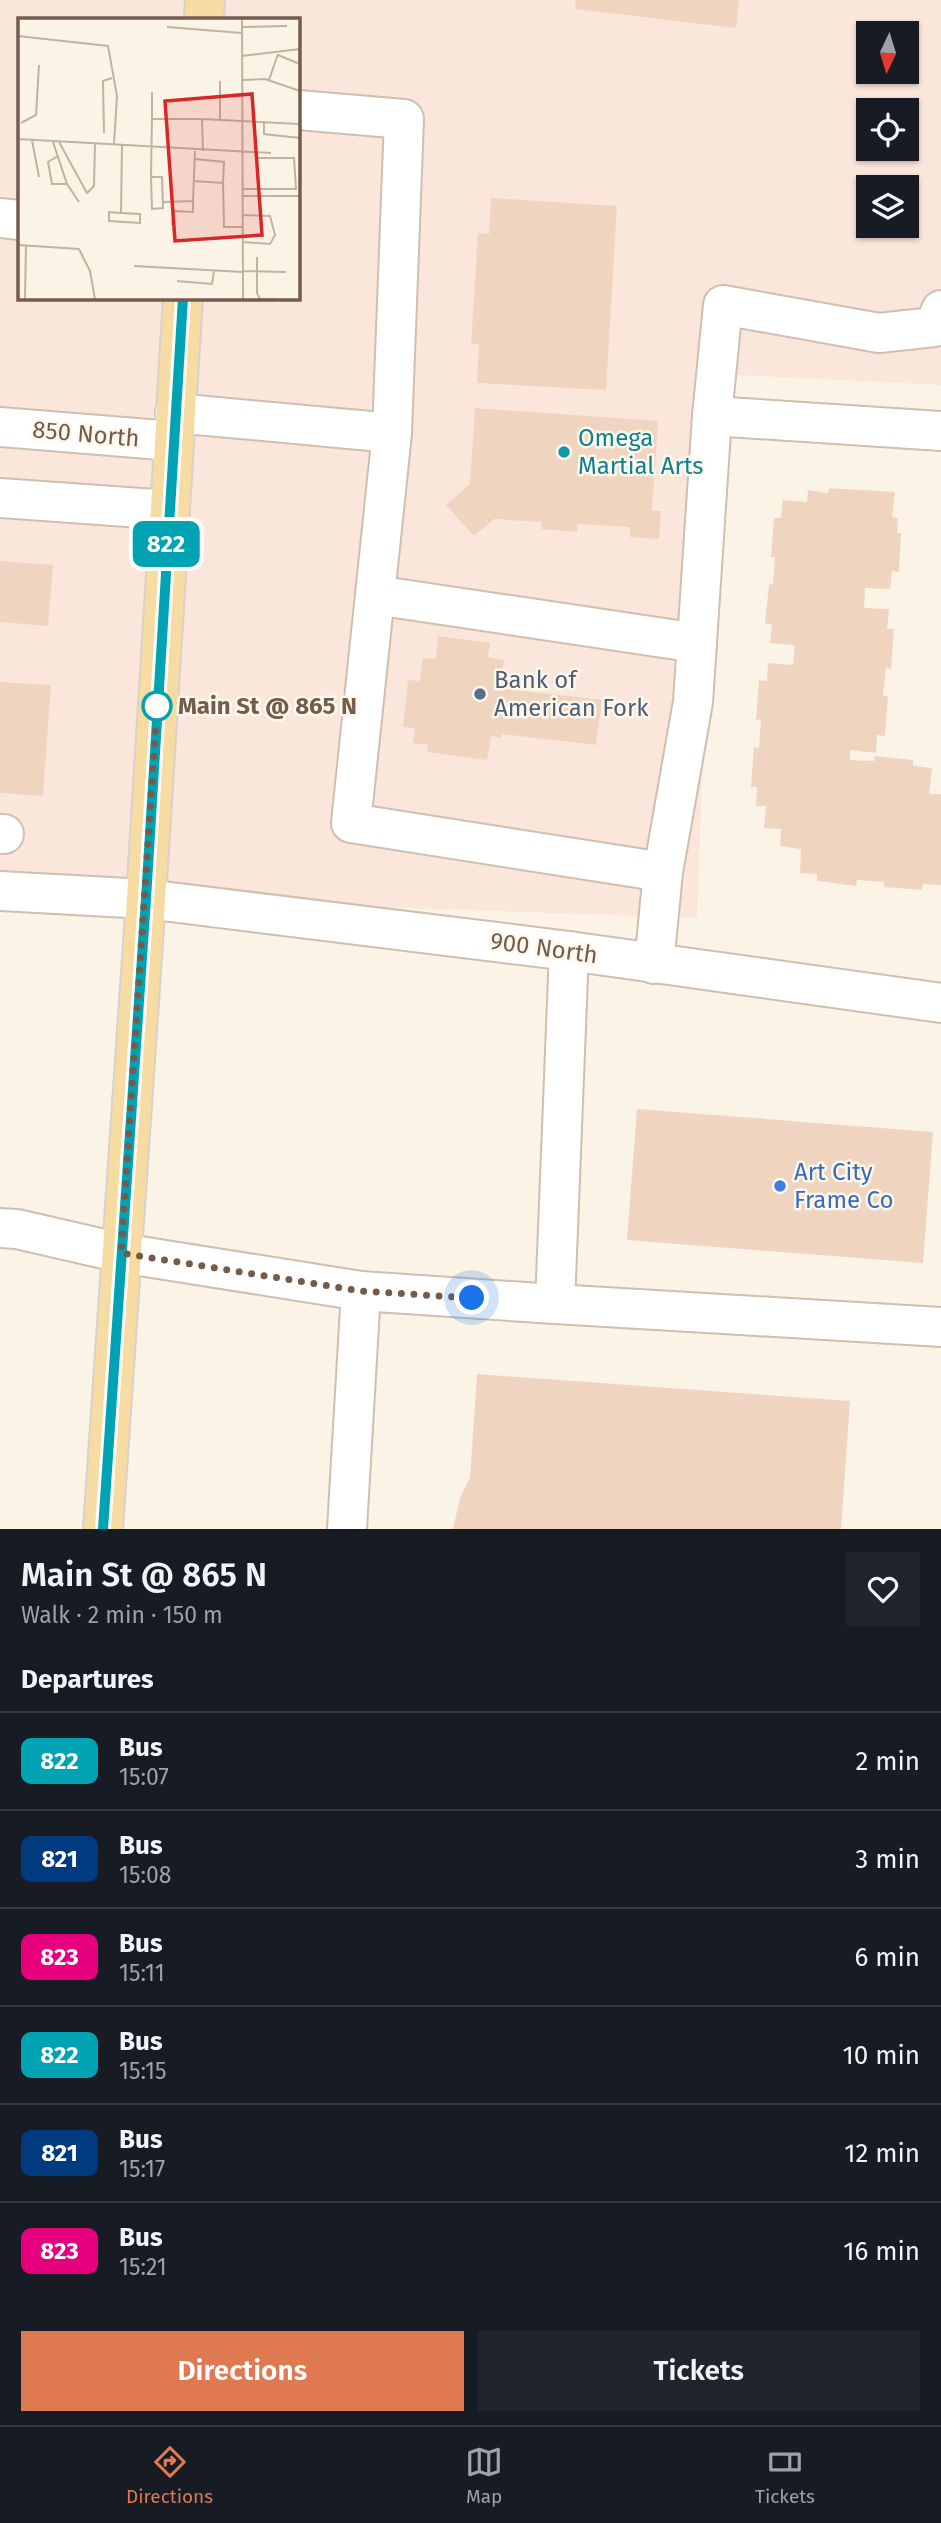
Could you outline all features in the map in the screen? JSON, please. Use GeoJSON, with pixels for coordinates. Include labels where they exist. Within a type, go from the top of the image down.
{"type":"FeatureCollection","features":[{"type":"Feature","properties":{"kind":"main road"},"geometry":{"type":"LineString","coordinates":[[204,18],[205,0]]}},
{"type":"Feature","properties":{"kind":"main road"},"geometry":{"type":"LineString","coordinates":[[103,1529],[183,299]]}},
{"type":"Feature","properties":{"kind":"street"},"geometry":{"type":"LineString","coordinates":[[299,110],[404,119],[392,433],[351,823],[663,872]]}},
{"type":"Feature","properties":{"kind":"street"},"geometry":{"type":"LineString","coordinates":[[0,218],[18,220]]}},
{"type":"Feature","properties":{"kind":"street"},"geometry":{"type":"LineString","coordinates":[[654,964],[663,872],[693,702],[712,416],[723,306],[879,333],[934,327],[941,310]]}},
{"type":"Feature","properties":{"kind":"street"},"geometry":{"type":"LineString","coordinates":[[712,416],[941,431]]}},
{"type":"Feature","properties":{"kind":"street","name":"850 North"},"geometry":{"type":"LineString","coordinates":[[0,427],[174,427],[392,433]]}},
{"type":"Feature","properties":{"kind":"street"},"geometry":{"type":"LineString","coordinates":[[0,498],[169,510]]}},
{"type":"Feature","properties":{"kind":"street"},"geometry":{"type":"LineString","coordinates":[[375,594],[697,643]]}},
{"type":"Feature","properties":{"kind":"street","name":"900 North"},"geometry":{"type":"LineString","coordinates":[[0,891],[146,899],[569,951],[941,1003]]}},
{"type":"Feature","properties":{"kind":"street"},"geometry":{"type":"LineString","coordinates":[[555,1304],[569,951]]}},
{"type":"Feature","properties":{"kind":"street"},"geometry":{"type":"LineString","coordinates":[[0,1228],[17,1229],[121,1253],[361,1291],[941,1327]]}},
{"type":"Feature","properties":{"kind":"street"},"geometry":{"type":"LineString","coordinates":[[347,1529],[361,1291]]}},
{"type":"Feature","properties":{"kind":"shaded area"},"geometry":{"type":"Polygon","coordinates":[[[0,0],[941,0],[941,385],[717,374],[697,918],[146,899],[0,888],[0,0]]]}},
{"type":"Feature","properties":{"kind":"building"},"geometry":{"type":"Polygon","coordinates":[[[576,0],[739,0],[736,28],[575,9],[576,0]]]}},
{"type":"Feature","properties":{"kind":"building"},"geometry":{"type":"Polygon","coordinates":[[[491,198],[617,206],[606,390],[477,383],[479,344],[471,344],[478,233],[489,234],[491,198]]]}},
{"type":"Feature","properties":{"kind":"building","name":"Omega Martial Arts"},"geometry":{"type":"Polygon","coordinates":[[[475,408],[658,421],[652,511],[661,511],[659,539],[630,537],[630,527],[578,524],[577,532],[541,529],[542,522],[494,519],[474,536],[446,505],[470,484],[475,408]]]}},
{"type":"Feature","properties":{"kind":"building"},"geometry":{"type":"Polygon","coordinates":[[[829,488],[895,492],[892,517],[898,518],[897,533],[901,533],[899,572],[892,571],[890,589],[865,588],[864,608],[889,609],[887,629],[894,629],[891,669],[886,668],[883,696],[888,696],[885,736],[877,735],[876,753],[850,750],[850,760],[874,761],[875,756],[913,760],[913,766],[932,768],[929,794],[941,794],[941,885],[923,884],[922,890],[884,887],[884,882],[857,880],[856,886],[817,881],[817,874],[800,873],[801,849],[780,846],[781,829],[764,828],[766,806],[756,806],[757,787],[751,787],[754,747],[759,748],[761,719],[756,720],[759,680],[767,681],[768,663],[793,665],[795,645],[770,643],[772,624],[765,624],[769,585],[773,584],[775,557],[771,557],[774,518],[781,518],[783,500],[807,502],[808,490],[828,493],[829,488]]]}},
{"type":"Feature","properties":{"kind":"building"},"geometry":{"type":"Polygon","coordinates":[[[0,561],[53,565],[48,626],[0,622],[0,561]]]}},
{"type":"Feature","properties":{"kind":"building","name":"Bank of American Fork"},"geometry":{"type":"Polygon","coordinates":[[[438,636],[490,643],[488,657],[504,660],[501,682],[508,682],[507,689],[602,700],[596,745],[502,734],[501,738],[491,736],[487,760],[427,752],[428,745],[413,743],[415,728],[403,727],[408,680],[420,681],[423,658],[436,659],[438,636]]]}},
{"type":"Feature","properties":{"kind":"building"},"geometry":{"type":"Polygon","coordinates":[[[0,682],[51,685],[43,796],[0,793],[0,682]]]}},
{"type":"Feature","properties":{"kind":"building","name":"Art City Frame Co"},"geometry":{"type":"Polygon","coordinates":[[[637,1109],[933,1132],[923,1263],[627,1240],[637,1109]]]}},
{"type":"Feature","properties":{"kind":"building"},"geometry":{"type":"Polygon","coordinates":[[[477,1374],[850,1401],[841,1529],[453,1529],[460,1498],[470,1478],[477,1374]]]}},
{"type":"Feature","properties":{"kind":"bus line","name":"822"},"geometry":{"type":"LineString","coordinates":[[103,1529],[183,299]]}},
{"type":"Feature","properties":{"kind":"place","name":"Omega Martial Arts"},"geometry":{"type":"Point","coordinates":[564,452]}},
{"type":"Feature","properties":{"kind":"place","name":"Bank of American Fork"},"geometry":{"type":"Point","coordinates":[480,694]}},
{"type":"Feature","properties":{"kind":"place","name":"Main St @ 865 N"},"geometry":{"type":"Point","coordinates":[157,706]}},
{"type":"Feature","properties":{"kind":"place","name":"Art City Frame Co"},"geometry":{"type":"Point","coordinates":[780,1186]}},
{"type":"Feature","properties":{"kind":"route"},"geometry":{"type":"LineString","coordinates":[[157,706],[121,1253],[361,1291],[472,1298]]}}]}
